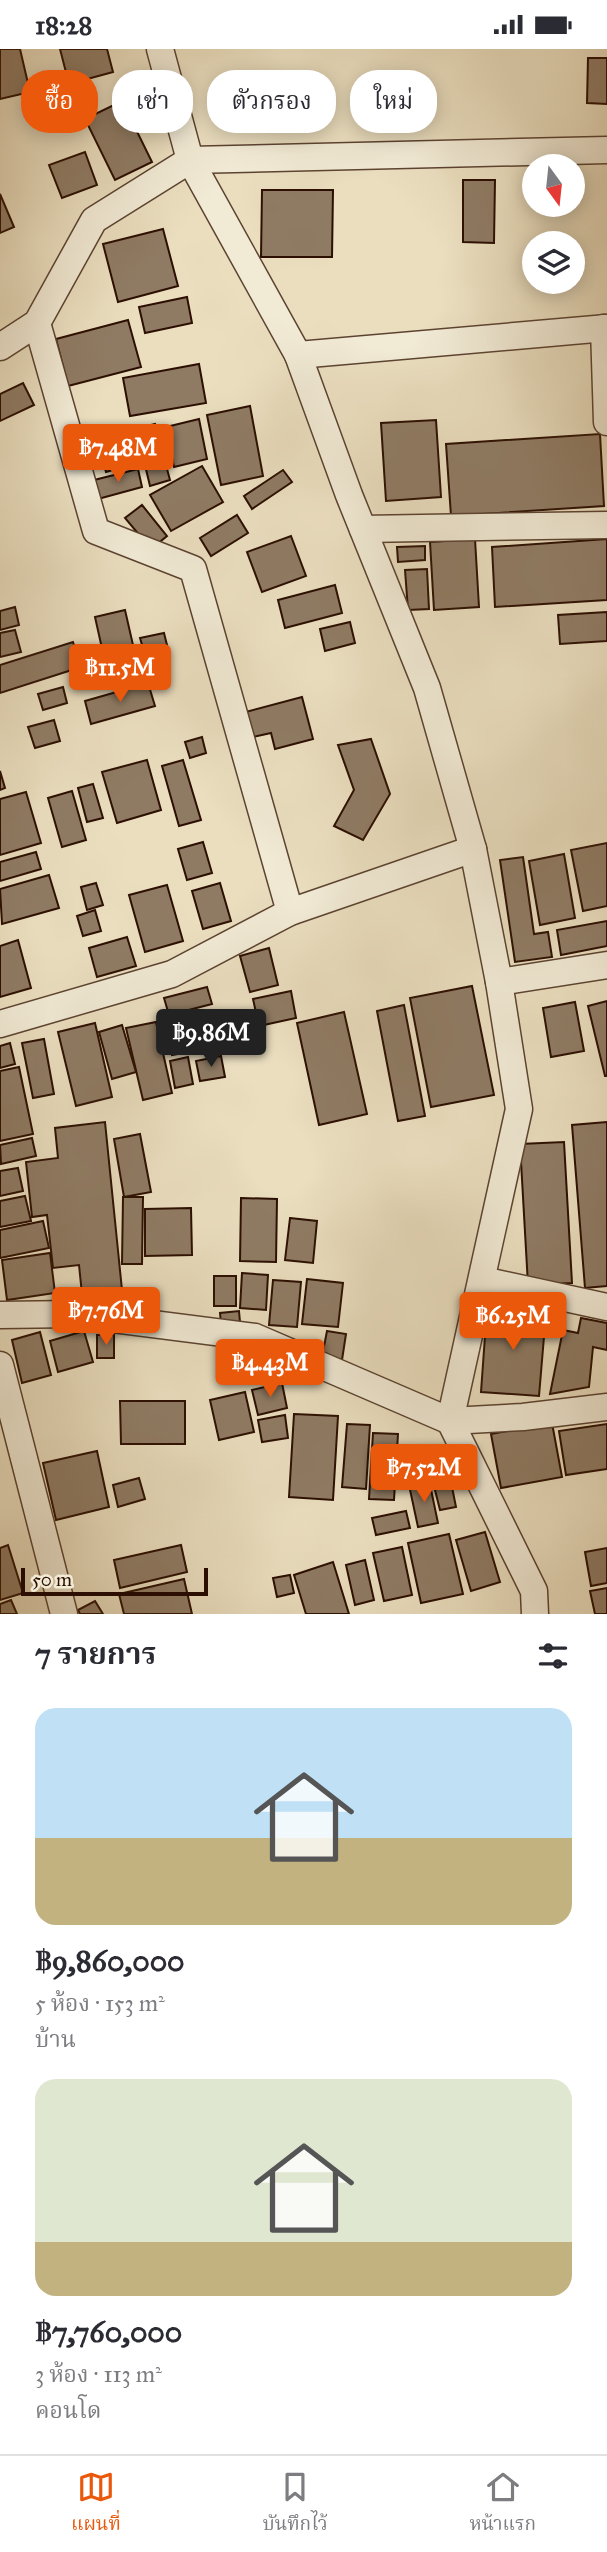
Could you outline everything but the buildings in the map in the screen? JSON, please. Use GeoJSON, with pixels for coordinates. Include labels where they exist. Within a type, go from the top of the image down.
{"type":"FeatureCollection","features":[{"type":"Feature","properties":{"kind":"street"},"geometry":{"type":"LineString","coordinates":[[160,49],[190,160],[298,355],[363,529],[427,688],[473,849],[499,982],[519,1109],[450,1421],[534,1591],[535,1614]]}},
{"type":"Feature","properties":{"kind":"street"},"geometry":{"type":"LineString","coordinates":[[0,347],[37,323],[94,220],[190,160],[607,150]]}},
{"type":"Feature","properties":{"kind":"street"},"geometry":{"type":"LineString","coordinates":[[37,323],[96,531],[193,569],[290,912]]}},
{"type":"Feature","properties":{"kind":"street"},"geometry":{"type":"LineString","coordinates":[[298,355],[606,328],[607,422]]}},
{"type":"Feature","properties":{"kind":"street"},"geometry":{"type":"LineString","coordinates":[[363,529],[607,525]]}},
{"type":"Feature","properties":{"kind":"street"},"geometry":{"type":"LineString","coordinates":[[0,1024],[172,974],[290,912],[473,849]]}},
{"type":"Feature","properties":{"kind":"street"},"geometry":{"type":"LineString","coordinates":[[499,982],[607,965]]}},
{"type":"Feature","properties":{"kind":"street"},"geometry":{"type":"LineString","coordinates":[[482,1280],[607,1307]]}},
{"type":"Feature","properties":{"kind":"street"},"geometry":{"type":"LineString","coordinates":[[0,1315],[74,1314],[255,1337],[450,1421],[523,1417],[607,1406]]}},
{"type":"Feature","properties":{"kind":"street"},"geometry":{"type":"LineString","coordinates":[[0,1365],[64,1614]]}}]}
